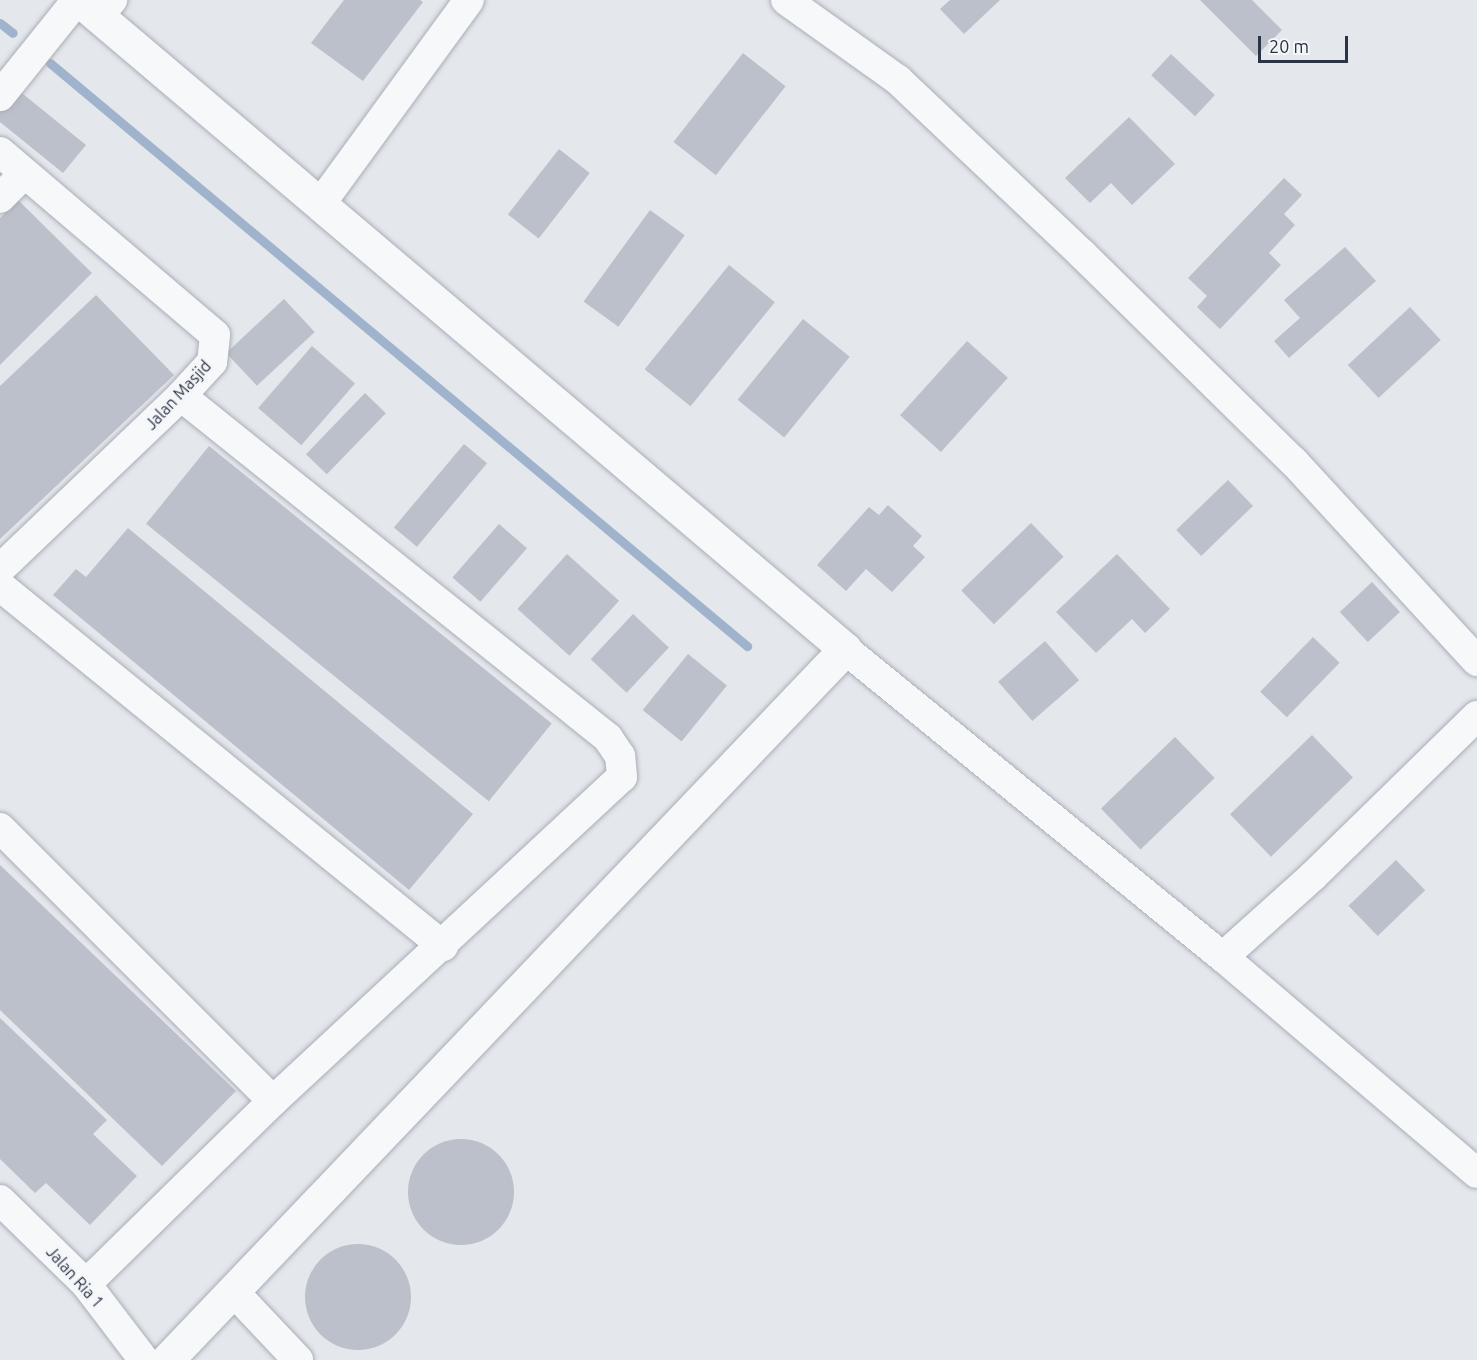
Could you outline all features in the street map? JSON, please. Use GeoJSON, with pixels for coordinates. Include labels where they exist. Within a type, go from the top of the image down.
{"type":"FeatureCollection","features":[{"type":"Feature","properties":{"kind":"street"},"geometry":{"type":"LineString","coordinates":[[321,203],[469,0]]}},
{"type":"Feature","properties":{"kind":"street"},"geometry":{"type":"LineString","coordinates":[[786,0],[898,80],[1082,254],[1293,461],[1477,661]]}},
{"type":"Feature","properties":{"kind":"street"},"geometry":{"type":"LineString","coordinates":[[0,96],[92,4],[321,203],[845,649],[1223,957],[1477,1173]]}},
{"type":"Feature","properties":{"kind":"street","name":"Jalan Masjid"},"geometry":{"type":"LineString","coordinates":[[0,152],[215,335],[212,362],[181,396],[0,569]]}},
{"type":"Feature","properties":{"kind":"street"},"geometry":{"type":"LineString","coordinates":[[0,198],[25,173]]}},
{"type":"Feature","properties":{"kind":"street"},"geometry":{"type":"LineString","coordinates":[[86,1284],[273,1101],[443,946],[622,777],[620,756],[608,738],[181,396]]}},
{"type":"Feature","properties":{"kind":"street"},"geometry":{"type":"LineString","coordinates":[[0,586],[443,946]]}},
{"type":"Feature","properties":{"kind":"street"},"geometry":{"type":"LineString","coordinates":[[167,1360],[845,649]]}},
{"type":"Feature","properties":{"kind":"street"},"geometry":{"type":"LineString","coordinates":[[1223,957],[1313,876],[1477,716]]}},
{"type":"Feature","properties":{"kind":"street"},"geometry":{"type":"LineString","coordinates":[[0,828],[273,1101]]}},
{"type":"Feature","properties":{"kind":"street","name":"Jalan Ria 1"},"geometry":{"type":"LineString","coordinates":[[0,1200],[86,1284],[144,1360]]}},
{"type":"Feature","properties":{"kind":"street"},"geometry":{"type":"LineString","coordinates":[[233,1291],[298,1360]]}},
{"type":"Feature","properties":{"kind":"building"},"geometry":{"type":"Polygon","coordinates":[[[344,0],[420,0],[423,2],[363,81],[311,43],[344,0]]]}},
{"type":"Feature","properties":{"kind":"building"},"geometry":{"type":"Polygon","coordinates":[[[950,0],[1000,0],[964,34],[940,9],[950,0]]]}},
{"type":"Feature","properties":{"kind":"building"},"geometry":{"type":"Polygon","coordinates":[[[1200,0],[1252,0],[1282,30],[1256,56],[1200,0]]]}},
{"type":"Feature","properties":{"kind":"building"},"geometry":{"type":"Polygon","coordinates":[[[743,53],[786,86],[716,175],[673,142],[743,53]]]}},
{"type":"Feature","properties":{"kind":"building"},"geometry":{"type":"Polygon","coordinates":[[[1171,54],[1215,95],[1195,116],[1151,75],[1171,54]]]}},
{"type":"Feature","properties":{"kind":"building"},"geometry":{"type":"Polygon","coordinates":[[[18,90],[86,145],[63,173],[0,122],[0,112],[18,90]]]}},
{"type":"Feature","properties":{"kind":"building"},"geometry":{"type":"Polygon","coordinates":[[[1129,117],[1175,164],[1132,205],[1111,183],[1090,203],[1065,178],[1129,117]]]}},
{"type":"Feature","properties":{"kind":"building"},"geometry":{"type":"Polygon","coordinates":[[[559,149],[590,173],[539,238],[508,214],[559,149]]]}},
{"type":"Feature","properties":{"kind":"building"},"geometry":{"type":"Polygon","coordinates":[[[1284,178],[1302,195],[1284,214],[1295,225],[1269,253],[1281,265],[1220,329],[1197,307],[1207,296],[1188,278],[1284,178]]]}},
{"type":"Feature","properties":{"kind":"building"},"geometry":{"type":"Polygon","coordinates":[[[18,200],[92,273],[0,365],[0,218],[18,200]]]}},
{"type":"Feature","properties":{"kind":"building"},"geometry":{"type":"Polygon","coordinates":[[[650,210],[685,235],[618,327],[584,301],[650,210]]]}},
{"type":"Feature","properties":{"kind":"building"},"geometry":{"type":"Polygon","coordinates":[[[1345,247],[1376,281],[1289,358],[1274,341],[1300,318],[1284,300],[1345,247]]]}},
{"type":"Feature","properties":{"kind":"building"},"geometry":{"type":"Polygon","coordinates":[[[729,265],[775,302],[691,406],[645,369],[729,265]]]}},
{"type":"Feature","properties":{"kind":"building"},"geometry":{"type":"Polygon","coordinates":[[[96,295],[174,375],[0,539],[0,386],[96,295]]]}},
{"type":"Feature","properties":{"kind":"building"},"geometry":{"type":"Polygon","coordinates":[[[284,299],[315,332],[257,386],[226,353],[284,299]]]}},
{"type":"Feature","properties":{"kind":"building"},"geometry":{"type":"Polygon","coordinates":[[[1410,307],[1441,340],[1379,398],[1348,365],[1410,307]]]}},
{"type":"Feature","properties":{"kind":"building"},"geometry":{"type":"Polygon","coordinates":[[[803,319],[850,357],[784,438],[738,400],[803,319]]]}},
{"type":"Feature","properties":{"kind":"building"},"geometry":{"type":"Polygon","coordinates":[[[967,341],[1008,378],[941,452],[900,415],[967,341]]]}},
{"type":"Feature","properties":{"kind":"building"},"geometry":{"type":"Polygon","coordinates":[[[312,346],[355,383],[301,445],[258,408],[312,346]]]}},
{"type":"Feature","properties":{"kind":"building"},"geometry":{"type":"Polygon","coordinates":[[[365,393],[386,413],[327,474],[306,454],[365,393]]]}},
{"type":"Feature","properties":{"kind":"building"},"geometry":{"type":"Polygon","coordinates":[[[464,444],[487,463],[417,547],[394,527],[464,444]]]}},
{"type":"Feature","properties":{"kind":"building"},"geometry":{"type":"Polygon","coordinates":[[[209,446],[552,724],[489,801],[146,524],[209,446]]]}},
{"type":"Feature","properties":{"kind":"building"},"geometry":{"type":"Polygon","coordinates":[[[1228,480],[1253,506],[1201,556],[1176,530],[1228,480]]]}},
{"type":"Feature","properties":{"kind":"building"},"geometry":{"type":"Polygon","coordinates":[[[888,505],[922,536],[913,546],[925,557],[892,592],[866,569],[846,591],[817,565],[869,507],[879,515],[888,505]]]}},
{"type":"Feature","properties":{"kind":"building"},"geometry":{"type":"Polygon","coordinates":[[[1031,523],[1064,557],[994,624],[961,590],[1031,523]]]}},
{"type":"Feature","properties":{"kind":"building"},"geometry":{"type":"Polygon","coordinates":[[[499,524],[527,548],[480,602],[452,578],[499,524]]]}},
{"type":"Feature","properties":{"kind":"building"},"geometry":{"type":"Polygon","coordinates":[[[128,528],[473,814],[409,890],[53,595],[76,569],[86,577],[128,528]]]}},
{"type":"Feature","properties":{"kind":"building"},"geometry":{"type":"Polygon","coordinates":[[[567,554],[619,601],[570,656],[517,609],[567,554]]]}},
{"type":"Feature","properties":{"kind":"building"},"geometry":{"type":"Polygon","coordinates":[[[1117,554],[1170,609],[1145,633],[1132,619],[1096,653],[1056,612],[1117,554]]]}},
{"type":"Feature","properties":{"kind":"building"},"geometry":{"type":"Polygon","coordinates":[[[1372,582],[1400,612],[1368,642],[1340,612],[1372,582]]]}},
{"type":"Feature","properties":{"kind":"building"},"geometry":{"type":"Polygon","coordinates":[[[633,614],[669,647],[627,693],[591,659],[633,614]]]}},
{"type":"Feature","properties":{"kind":"building"},"geometry":{"type":"Polygon","coordinates":[[[1313,637],[1340,663],[1287,717],[1260,692],[1313,637]]]}},
{"type":"Feature","properties":{"kind":"building"},"geometry":{"type":"Polygon","coordinates":[[[1045,641],[1079,680],[1032,721],[998,682],[1045,641]]]}},
{"type":"Feature","properties":{"kind":"building"},"geometry":{"type":"Polygon","coordinates":[[[688,654],[727,685],[682,741],[643,710],[688,654]]]}},
{"type":"Feature","properties":{"kind":"building"},"geometry":{"type":"Polygon","coordinates":[[[1312,735],[1353,777],[1271,857],[1230,814],[1312,735]]]}},
{"type":"Feature","properties":{"kind":"building"},"geometry":{"type":"Polygon","coordinates":[[[1175,737],[1215,778],[1141,850],[1101,809],[1175,737]]]}},
{"type":"Feature","properties":{"kind":"building"},"geometry":{"type":"Polygon","coordinates":[[[1396,860],[1425,890],[1378,936],[1349,906],[1396,860]]]}},
{"type":"Feature","properties":{"kind":"building"},"geometry":{"type":"Polygon","coordinates":[[[0,865],[236,1091],[162,1166],[0,1010],[0,865]]]}},
{"type":"Feature","properties":{"kind":"building"},"geometry":{"type":"Polygon","coordinates":[[[0,1018],[107,1120],[93,1134],[137,1176],[90,1225],[46,1183],[35,1193],[0,1159],[0,1018]]]}},
{"type":"Feature","properties":{"kind":"building"},"geometry":{"type":"Polygon","coordinates":[[[461,1139],[481,1143],[499,1154],[510,1172],[514,1192],[510,1212],[499,1230],[481,1241],[461,1245],[441,1241],[423,1230],[412,1212],[408,1192],[412,1172],[423,1154],[441,1143],[461,1139]]]}},
{"type":"Feature","properties":{"kind":"building"},"geometry":{"type":"Polygon","coordinates":[[[358,1244],[378,1248],[396,1259],[407,1277],[411,1297],[407,1317],[396,1335],[378,1346],[358,1350],[338,1346],[320,1335],[309,1317],[305,1297],[309,1277],[320,1259],[338,1248],[358,1244]]]}},
{"type":"Feature","properties":{"kind":"waterway"},"geometry":{"type":"LineString","coordinates":[[0,23],[13,33]]}},
{"type":"Feature","properties":{"kind":"waterway"},"geometry":{"type":"LineString","coordinates":[[50,63],[747,646]]}}]}
